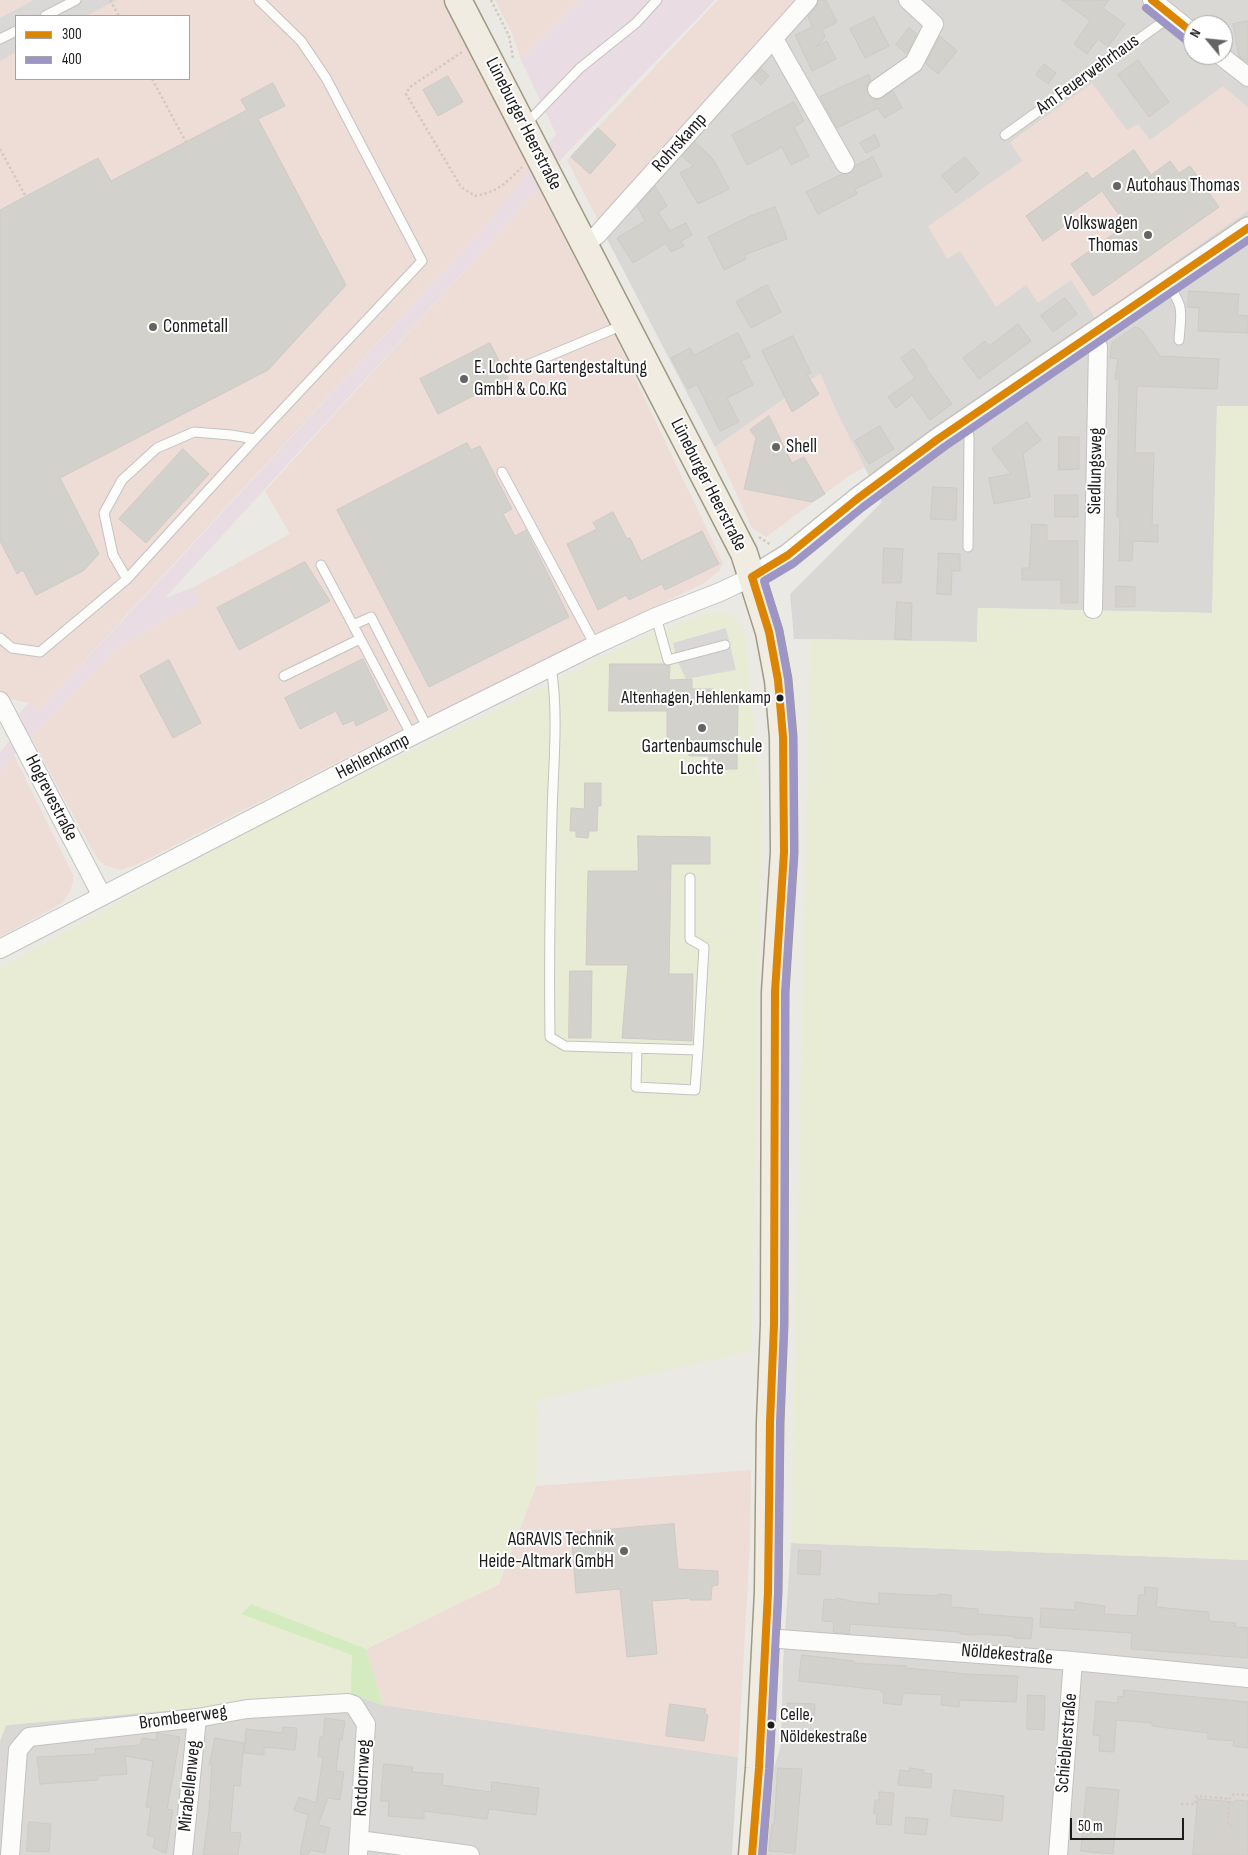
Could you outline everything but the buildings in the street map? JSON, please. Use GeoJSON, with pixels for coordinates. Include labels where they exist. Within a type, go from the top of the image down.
{"type":"FeatureCollection","features":[{"type":"Feature","properties":{"kind":"main road","name":"Lüneburger Heerstraße"},"geometry":{"type":"LineString","coordinates":[[458,0],[744,553],[770,632],[778,680],[783,737],[784,852],[775,992],[774,1324],[766,1638],[752,1855]]}},
{"type":"Feature","properties":{"kind":"street","name":"Rohrskamp"},"geometry":{"type":"LineString","coordinates":[[585,244],[598,234],[808,0]]}},
{"type":"Feature","properties":{"kind":"street"},"geometry":{"type":"LineString","coordinates":[[877,89],[914,63],[934,24],[908,0]]}},
{"type":"Feature","properties":{"kind":"street"},"geometry":{"type":"LineString","coordinates":[[1152,0],[1183,25]]}},
{"type":"Feature","properties":{"kind":"street"},"geometry":{"type":"LineString","coordinates":[[774,39],[845,164]]}},
{"type":"Feature","properties":{"kind":"street"},"geometry":{"type":"LineString","coordinates":[[1233,65],[1248,77]]}},
{"type":"Feature","properties":{"kind":"street"},"geometry":{"type":"LineString","coordinates":[[752,577],[777,563],[857,499],[966,420],[1248,228]]}},
{"type":"Feature","properties":{"kind":"street","name":"Siedlungsweg"},"geometry":{"type":"LineString","coordinates":[[1090,334],[1098,347],[1093,609]]}},
{"type":"Feature","properties":{"kind":"street","name":"Hehlenkamp"},"geometry":{"type":"LineString","coordinates":[[0,949],[420,732],[595,645],[752,577]]}},
{"type":"Feature","properties":{"kind":"street","name":"Hogrevestraße"},"geometry":{"type":"LineString","coordinates":[[0,701],[102,896]]}},
{"type":"Feature","properties":{"kind":"street","name":"Nöldekestraße"},"geometry":{"type":"LineString","coordinates":[[766,1638],[1073,1661],[1248,1678]]}},
{"type":"Feature","properties":{"kind":"street","name":"Schieblerstraße"},"geometry":{"type":"LineString","coordinates":[[1058,1855],[1073,1661]]}},
{"type":"Feature","properties":{"kind":"street","name":"Brombeerweg"},"geometry":{"type":"LineString","coordinates":[[10,1855],[18,1750],[29,1737],[197,1718],[247,1709],[348,1703],[354,1705]]}},
{"type":"Feature","properties":{"kind":"street","name":"Rotdornweg"},"geometry":{"type":"LineString","coordinates":[[354,1705],[366,1724],[358,1848]]}},
{"type":"Feature","properties":{"kind":"street","name":"Mirabellenweg"},"geometry":{"type":"LineString","coordinates":[[183,1855],[197,1718]]}},
{"type":"Feature","properties":{"kind":"street"},"geometry":{"type":"LineString","coordinates":[[358,1848],[470,1855]]}},
{"type":"Feature","properties":{"kind":"lane"},"geometry":{"type":"LineString","coordinates":[[46,15],[76,0]]}},
{"type":"Feature","properties":{"kind":"lane"},"geometry":{"type":"LineString","coordinates":[[0,638],[12,648],[40,652],[127,579],[422,261],[326,78],[301,41],[259,0]]}},
{"type":"Feature","properties":{"kind":"lane"},"geometry":{"type":"LineString","coordinates":[[524,127],[580,68],[636,23],[657,0]]}},
{"type":"Feature","properties":{"kind":"lane","name":"Am Feuerwehrhaus"},"geometry":{"type":"LineString","coordinates":[[1005,135],[1171,16]]}},
{"type":"Feature","properties":{"kind":"lane"},"geometry":{"type":"LineString","coordinates":[[0,39],[15,32]]}},
{"type":"Feature","properties":{"kind":"lane"},"geometry":{"type":"LineString","coordinates":[[1166,283],[1182,308],[1179,340]]}},
{"type":"Feature","properties":{"kind":"lane"},"geometry":{"type":"LineString","coordinates":[[520,368],[625,324]]}},
{"type":"Feature","properties":{"kind":"lane"},"geometry":{"type":"LineString","coordinates":[[966,420],[970,437],[968,547]]}},
{"type":"Feature","properties":{"kind":"lane"},"geometry":{"type":"LineString","coordinates":[[127,579],[113,555],[104,513],[122,480],[157,448],[194,432],[232,434],[255,439]]}},
{"type":"Feature","properties":{"kind":"lane"},"geometry":{"type":"LineString","coordinates":[[502,472],[595,645]]}},
{"type":"Feature","properties":{"kind":"lane"},"geometry":{"type":"LineString","coordinates":[[321,565],[360,639],[420,732]]}},
{"type":"Feature","properties":{"kind":"lane"},"geometry":{"type":"LineString","coordinates":[[353,625],[371,617],[420,732]]}},
{"type":"Feature","properties":{"kind":"lane"},"geometry":{"type":"LineString","coordinates":[[656,617],[668,660],[725,645]]}},
{"type":"Feature","properties":{"kind":"lane"},"geometry":{"type":"LineString","coordinates":[[284,676],[360,639]]}},
{"type":"Feature","properties":{"kind":"lane"},"geometry":{"type":"LineString","coordinates":[[551,667],[554,689],[554,745],[548,931],[550,1037],[565,1046],[698,1050]]}},
{"type":"Feature","properties":{"kind":"lane"},"geometry":{"type":"LineString","coordinates":[[637,1049],[636,1087],[695,1090],[704,947],[690,938],[690,878]]}},
{"type":"Feature","properties":{"kind":"path"},"geometry":{"type":"LineString","coordinates":[[110,0],[118,15]]}},
{"type":"Feature","properties":{"kind":"path"},"geometry":{"type":"LineString","coordinates":[[480,42],[410,86],[406,94],[461,187],[475,196],[490,193],[505,184],[537,152]]}},
{"type":"Feature","properties":{"kind":"path"},"geometry":{"type":"LineString","coordinates":[[153,80],[186,142]]}},
{"type":"Feature","properties":{"kind":"path"},"geometry":{"type":"LineString","coordinates":[[0,149],[26,197]]}},
{"type":"Feature","properties":{"kind":"path"},"geometry":{"type":"LineString","coordinates":[[1232,1826],[1228,1825],[1229,1799],[1234,1794],[1248,1795]]}},
{"type":"Feature","properties":{"kind":"path"},"geometry":{"type":"LineString","coordinates":[[1181,1804],[1194,1804],[1197,1796],[1229,1799]]}},
{"type":"Feature","properties":{"kind":"shaded area"},"geometry":{"type":"Polygon","coordinates":[[[0,0],[443,0],[531,168],[490,221],[37,712],[29,703],[0,697],[0,0]]]}},
{"type":"Feature","properties":{"kind":"shaded area"},"geometry":{"type":"Polygon","coordinates":[[[34,0],[117,0],[88,15],[15,15],[15,53],[0,61],[0,18],[34,0]]]}},
{"type":"Feature","properties":{"kind":"shaded area"},"geometry":{"type":"Polygon","coordinates":[[[495,0],[581,0],[521,60],[512,33],[495,0]]]}},
{"type":"Feature","properties":{"kind":"shaded area"},"geometry":{"type":"Polygon","coordinates":[[[581,0],[715,0],[566,154],[500,232],[165,598],[194,587],[200,603],[176,613],[112,653],[14,755],[0,773],[0,752],[24,725],[19,714],[29,703],[37,712],[151,590],[490,221],[556,134],[521,60],[581,0]]]}},
{"type":"Feature","properties":{"kind":"shaded area"},"geometry":{"type":"Polygon","coordinates":[[[718,0],[795,0],[598,220],[567,160],[718,0]]]}},
{"type":"Feature","properties":{"kind":"shaded area"},"geometry":{"type":"Polygon","coordinates":[[[817,0],[1248,0],[1248,406],[1217,406],[1213,613],[978,608],[977,642],[794,639],[790,594],[882,502],[838,415],[820,374],[715,447],[605,235],[817,0]]]}},
{"type":"Feature","properties":{"kind":"shaded area","name":"Autohaus Thomas"},"geometry":{"type":"Polygon","coordinates":[[[1092,83],[1127,130],[1138,124],[1150,140],[1223,86],[1248,107],[1248,211],[1095,318],[1071,280],[1038,303],[1026,285],[996,307],[960,251],[947,259],[928,226],[1022,161],[1010,142],[1092,83]]]}},
{"type":"Feature","properties":{"kind":"shaded area"},"geometry":{"type":"Polygon","coordinates":[[[538,187],[619,345],[723,563],[719,571],[704,583],[394,733],[140,863],[121,870],[104,865],[95,855],[31,737],[112,653],[176,613],[199,603],[194,587],[290,534],[265,491],[500,232],[538,187]]]}},
{"type":"Feature","properties":{"kind":"shaded area"},"geometry":{"type":"Polygon","coordinates":[[[820,374],[838,415],[865,467],[850,475],[766,537],[752,528],[715,447],[820,374]]]}},
{"type":"Feature","properties":{"kind":"shaded area"},"geometry":{"type":"Polygon","coordinates":[[[726,628],[736,670],[686,679],[677,660],[673,643],[726,628]]]}},
{"type":"Feature","properties":{"kind":"shaded area"},"geometry":{"type":"Polygon","coordinates":[[[14,755],[73,875],[73,881],[70,892],[62,903],[0,937],[0,773],[14,755]]]}},
{"type":"Feature","properties":{"kind":"shaded area"},"geometry":{"type":"Polygon","coordinates":[[[751,1470],[750,1543],[738,1757],[383,1705],[366,1649],[499,1584],[536,1486],[751,1470]]]}},
{"type":"Feature","properties":{"kind":"shaded area"},"geometry":{"type":"Polygon","coordinates":[[[791,1543],[1248,1560],[1248,1855],[767,1855],[774,1768],[781,1745],[783,1664],[791,1543]]]}},
{"type":"Feature","properties":{"kind":"shaded area"},"geometry":{"type":"Polygon","coordinates":[[[351,1694],[383,1705],[738,1757],[732,1855],[0,1855],[0,1741],[6,1725],[351,1694]]]}},
{"type":"Feature","properties":{"kind":"green space"},"geometry":{"type":"Polygon","coordinates":[[[1217,406],[1248,406],[1248,1560],[791,1543],[810,639],[977,642],[978,608],[1212,613],[1217,406]]]}},
{"type":"Feature","properties":{"kind":"green space"},"geometry":{"type":"Polygon","coordinates":[[[707,613],[732,614],[744,630],[762,804],[751,1351],[538,1400],[536,1486],[499,1584],[366,1649],[251,1604],[242,1613],[353,1656],[351,1694],[6,1725],[0,1741],[0,968],[268,820],[546,686],[628,644],[707,613]]]}},
{"type":"Feature","properties":{"kind":"green space"},"geometry":{"type":"Polygon","coordinates":[[[251,1604],[366,1649],[383,1705],[351,1694],[352,1655],[241,1614],[251,1604]]]}},
{"type":"Feature","properties":{"kind":"transit line","name":"300"},"geometry":{"type":"LineString","coordinates":[[1152,0],[1183,25]]}},
{"type":"Feature","properties":{"kind":"transit line","name":"400"},"geometry":{"type":"LineString","coordinates":[[1146,8],[1183,38]]}},
{"type":"Feature","properties":{"kind":"transit line","name":"300"},"geometry":{"type":"LineString","coordinates":[[752,577],[788,555],[857,499],[938,439],[1248,228]]}},
{"type":"Feature","properties":{"kind":"transit line","name":"400"},"geometry":{"type":"LineString","coordinates":[[762,1855],[769,1769],[778,1593],[780,1422],[784,1324],[785,992],[794,852],[793,737],[788,679],[779,630],[764,581],[794,563],[863,507],[944,447],[1248,240]]}},
{"type":"Feature","properties":{"kind":"transit line","name":"300"},"geometry":{"type":"LineString","coordinates":[[752,577],[769,632],[778,680],[783,737],[784,852],[775,992],[774,1324],[770,1422],[768,1592],[759,1768],[752,1855]]}},
{"type":"Feature","properties":{"kind":"place","name":"Autohaus Thomas"},"geometry":{"type":"Point","coordinates":[1117,186]}},
{"type":"Feature","properties":{"kind":"place","name":"Volkswagen Thomas"},"geometry":{"type":"Point","coordinates":[1148,235]}},
{"type":"Feature","properties":{"kind":"place","name":"Conmetall"},"geometry":{"type":"Point","coordinates":[153,327]}},
{"type":"Feature","properties":{"kind":"place","name":"E. Lochte Gartengestaltung GmbH & Co.KG"},"geometry":{"type":"Point","coordinates":[464,379]}},
{"type":"Feature","properties":{"kind":"place","name":"Shell"},"geometry":{"type":"Point","coordinates":[776,447]}},
{"type":"Feature","properties":{"kind":"place","name":"Altenhagen, Hehlenkamp"},"geometry":{"type":"Point","coordinates":[780,698]}},
{"type":"Feature","properties":{"kind":"place","name":"Gartenbaumschule Lochte"},"geometry":{"type":"Point","coordinates":[702,728]}},
{"type":"Feature","properties":{"kind":"place","name":"AGRAVIS Technik Heide-Altmark GmbH"},"geometry":{"type":"Point","coordinates":[624,1551]}},
{"type":"Feature","properties":{"kind":"place","name":"Celle, Nöldekestraße"},"geometry":{"type":"Point","coordinates":[771,1725]}}]}
